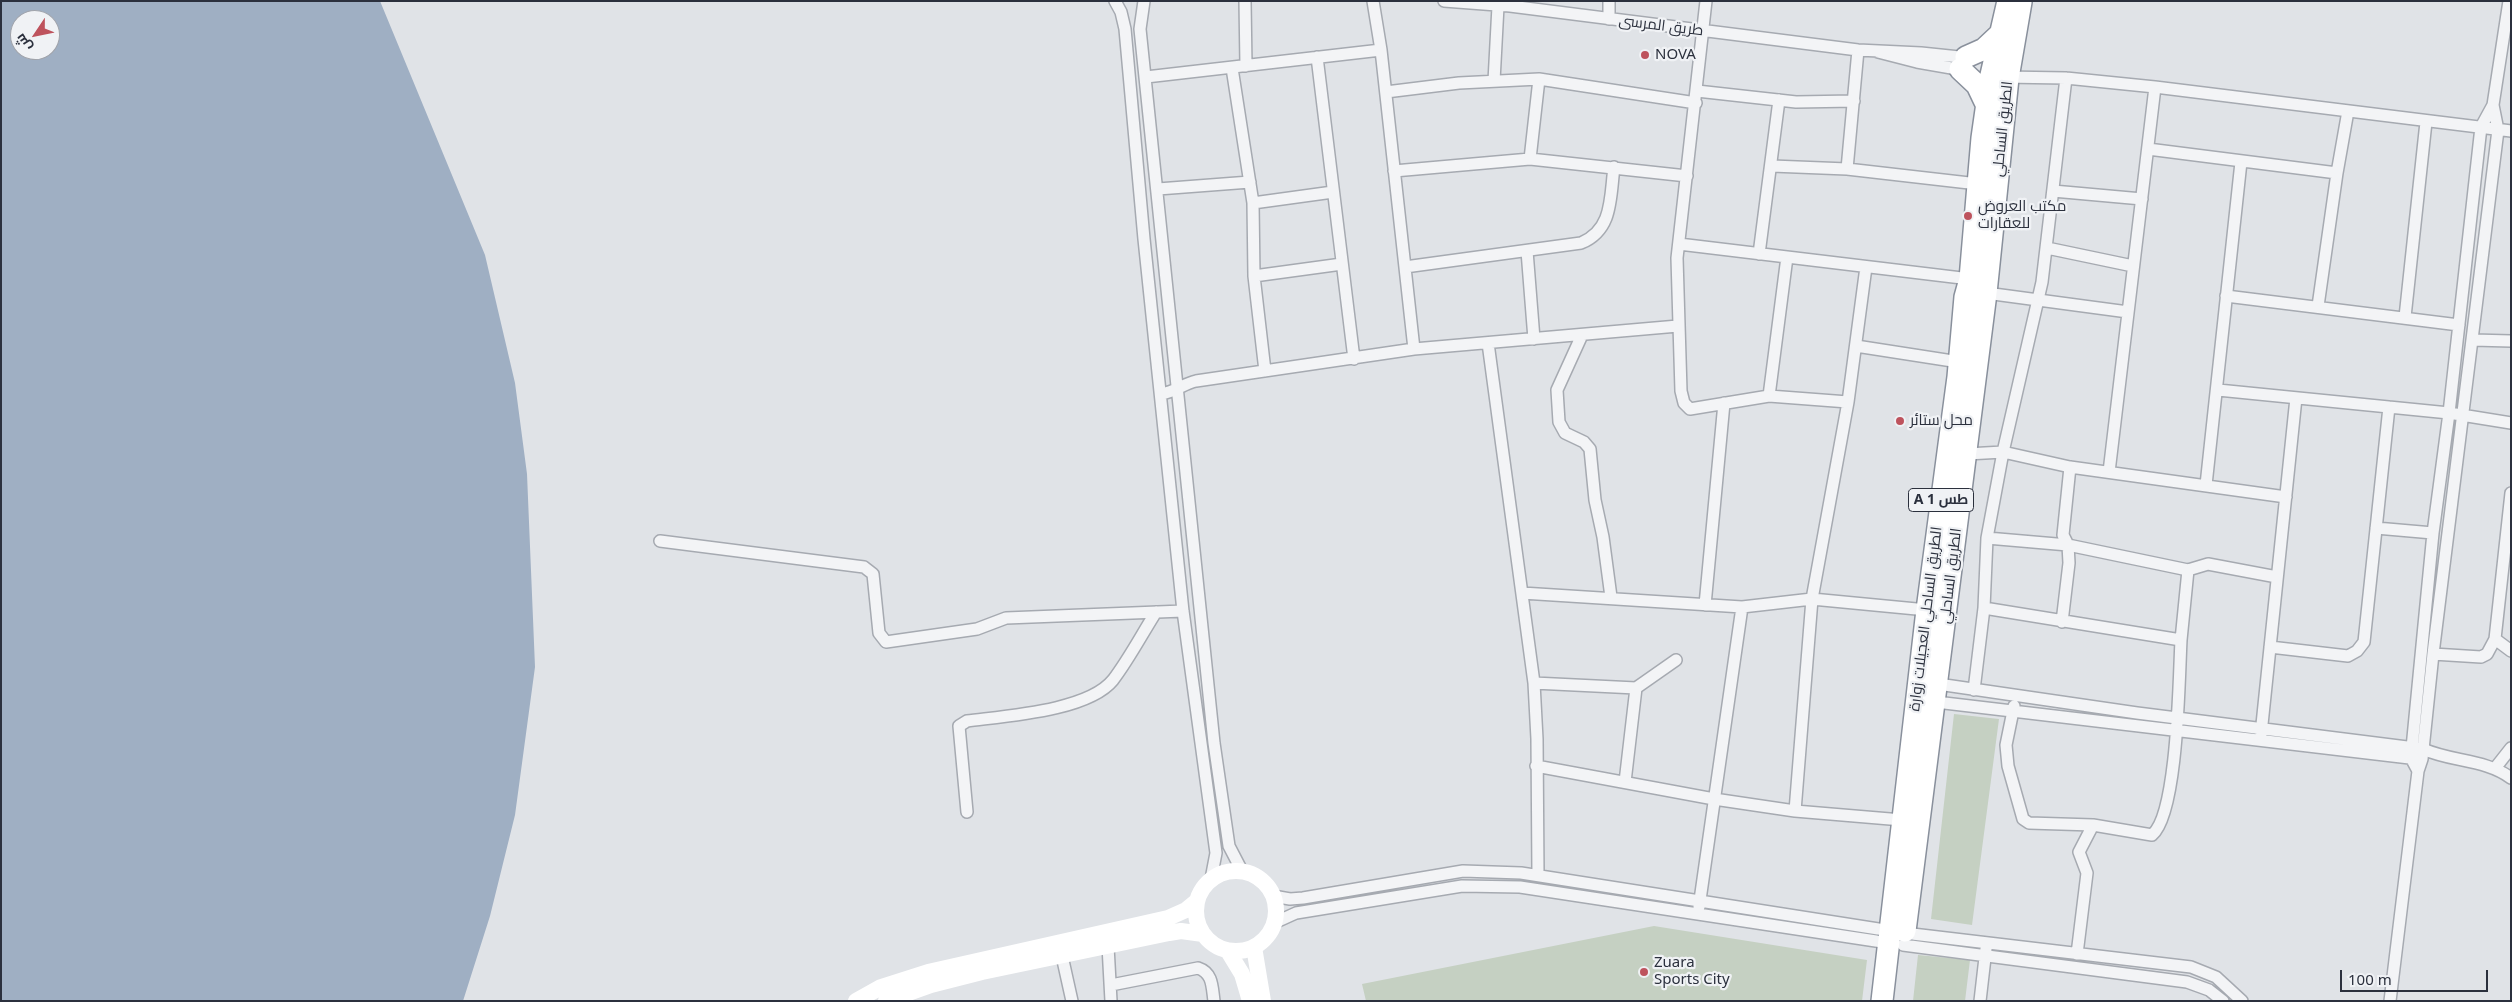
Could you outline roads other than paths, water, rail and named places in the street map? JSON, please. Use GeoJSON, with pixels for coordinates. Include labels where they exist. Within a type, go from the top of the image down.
{"type":"FeatureCollection","features":[{"type":"Feature","properties":{"kind":"highway","name":"الطريق الساحلي العجيلات زوارة"},"geometry":{"type":"LineString","coordinates":[[1882,1001],[1897,938],[1902,820],[1959,362],[1965,297],[1970,279],[1987,106],[2001,71],[2000,34],[2008,1]]}},
{"type":"Feature","properties":{"kind":"highway","name":"الطريق الساحلي"},"geometry":{"type":"LineString","coordinates":[[1896,1001],[1897,938],[1937,693],[1986,293],[2001,71],[2022,1]]}},
{"type":"Feature","properties":{"kind":"highway"},"geometry":{"type":"LineString","coordinates":[[1987,106],[1977,85],[1963,63],[1984,50],[2000,34]]}},
{"type":"Feature","properties":{"kind":"street"},"geometry":{"type":"LineString","coordinates":[[1115,1],[1121,12],[1125,29],[1183,610],[1216,853],[1211,879]]}},
{"type":"Feature","properties":{"kind":"street"},"geometry":{"type":"LineString","coordinates":[[1144,1],[1140,29],[1216,761],[1229,846],[1242,871]]}},
{"type":"Feature","properties":{"kind":"street"},"geometry":{"type":"LineString","coordinates":[[1245,1],[1246,66]]}},
{"type":"Feature","properties":{"kind":"street"},"geometry":{"type":"LineString","coordinates":[[1374,1],[1386,92],[1414,350]]}},
{"type":"Feature","properties":{"kind":"street","name":"طريق المرسى"},"geometry":{"type":"LineString","coordinates":[[1444,1],[1498,6],[1510,4],[1609,19],[1858,50],[1921,52],[1963,63],[2038,78],[2066,78],[2155,87],[2511,131]]}},
{"type":"Feature","properties":{"kind":"street"},"geometry":{"type":"LineString","coordinates":[[1609,1],[1609,19]]}},
{"type":"Feature","properties":{"kind":"street"},"geometry":{"type":"LineString","coordinates":[[1706,1],[1697,97],[1679,244],[1678,326],[1681,391],[1684,403],[1690,409],[1701,409],[1724,403],[1769,396],[1848,402]]}},
{"type":"Feature","properties":{"kind":"street"},"geometry":{"type":"LineString","coordinates":[[2420,753],[2433,533],[2449,413],[2481,127],[2493,105],[2509,1]]}},
{"type":"Feature","properties":{"kind":"street"},"geometry":{"type":"LineString","coordinates":[[1494,81],[1498,6]]}},
{"type":"Feature","properties":{"kind":"street"},"geometry":{"type":"LineString","coordinates":[[1146,77],[1381,50]]}},
{"type":"Feature","properties":{"kind":"street"},"geometry":{"type":"LineString","coordinates":[[1848,170],[1858,50]]}},
{"type":"Feature","properties":{"kind":"street"},"geometry":{"type":"LineString","coordinates":[[1317,57],[1354,359]]}},
{"type":"Feature","properties":{"kind":"street"},"geometry":{"type":"LineString","coordinates":[[1232,68],[1253,203],[1254,276],[1265,371]]}},
{"type":"Feature","properties":{"kind":"street"},"geometry":{"type":"LineString","coordinates":[[1974,690],[1984,608],[1987,538],[2003,452],[2042,282],[2066,78]]}},
{"type":"Feature","properties":{"kind":"street"},"geometry":{"type":"LineString","coordinates":[[1386,92],[1494,81],[1539,79],[1697,97],[1854,101]]}},
{"type":"Feature","properties":{"kind":"street"},"geometry":{"type":"LineString","coordinates":[[1530,158],[1539,79]]}},
{"type":"Feature","properties":{"kind":"street"},"geometry":{"type":"LineString","coordinates":[[2108,472],[2155,87]]}},
{"type":"Feature","properties":{"kind":"street"},"geometry":{"type":"LineString","coordinates":[[1760,254],[1779,100]]}},
{"type":"Feature","properties":{"kind":"street"},"geometry":{"type":"LineString","coordinates":[[2390,1001],[2498,130],[2493,105]]}},
{"type":"Feature","properties":{"kind":"street"},"geometry":{"type":"LineString","coordinates":[[2318,306],[2348,111]]}},
{"type":"Feature","properties":{"kind":"street"},"geometry":{"type":"LineString","coordinates":[[2405,317],[2426,122]]}},
{"type":"Feature","properties":{"kind":"street"},"geometry":{"type":"LineString","coordinates":[[2148,149],[2337,174]]}},
{"type":"Feature","properties":{"kind":"street"},"geometry":{"type":"LineString","coordinates":[[1394,171],[1530,158],[1687,176]]}},
{"type":"Feature","properties":{"kind":"street"},"geometry":{"type":"LineString","coordinates":[[2206,485],[2218,390],[2241,162]]}},
{"type":"Feature","properties":{"kind":"street"},"geometry":{"type":"LineString","coordinates":[[1772,166],[1848,170],[1978,184]]}},
{"type":"Feature","properties":{"kind":"street"},"geometry":{"type":"LineString","coordinates":[[1405,267],[1581,244],[1598,234],[1604,226],[1614,167]]}},
{"type":"Feature","properties":{"kind":"street"},"geometry":{"type":"LineString","coordinates":[[1158,189],[1250,182]]}},
{"type":"Feature","properties":{"kind":"street"},"geometry":{"type":"LineString","coordinates":[[2053,191],[2142,199]]}},
{"type":"Feature","properties":{"kind":"street"},"geometry":{"type":"LineString","coordinates":[[1253,203],[1333,192]]}},
{"type":"Feature","properties":{"kind":"street"},"geometry":{"type":"LineString","coordinates":[[1679,244],[1970,279]]}},
{"type":"Feature","properties":{"kind":"street"},"geometry":{"type":"LineString","coordinates":[[2047,248],[2134,266]]}},
{"type":"Feature","properties":{"kind":"street"},"geometry":{"type":"LineString","coordinates":[[1527,251],[1534,339]]}},
{"type":"Feature","properties":{"kind":"street"},"geometry":{"type":"LineString","coordinates":[[1769,396],[1787,257]]}},
{"type":"Feature","properties":{"kind":"street"},"geometry":{"type":"LineString","coordinates":[[1254,276],[1342,264]]}},
{"type":"Feature","properties":{"kind":"street"},"geometry":{"type":"LineString","coordinates":[[1795,810],[1812,599],[1848,402],[1866,267]]}},
{"type":"Feature","properties":{"kind":"street"},"geometry":{"type":"LineString","coordinates":[[1986,293],[2128,312]]}},
{"type":"Feature","properties":{"kind":"street"},"geometry":{"type":"LineString","coordinates":[[2226,296],[2459,324]]}},
{"type":"Feature","properties":{"kind":"street"},"geometry":{"type":"LineString","coordinates":[[1161,394],[1178,390],[1190,382],[1414,350],[1678,326]]}},
{"type":"Feature","properties":{"kind":"street"},"geometry":{"type":"LineString","coordinates":[[1582,335],[1557,390],[1559,422],[1565,433],[1584,442],[1590,449],[1595,500],[1612,597]]}},
{"type":"Feature","properties":{"kind":"street"},"geometry":{"type":"LineString","coordinates":[[2473,340],[2511,341]]}},
{"type":"Feature","properties":{"kind":"street"},"geometry":{"type":"LineString","coordinates":[[1488,343],[1534,683],[1538,739],[1536,766],[1538,876]]}},
{"type":"Feature","properties":{"kind":"street"},"geometry":{"type":"LineString","coordinates":[[1856,346],[1959,362]]}},
{"type":"Feature","properties":{"kind":"street"},"geometry":{"type":"LineString","coordinates":[[2218,390],[2449,413],[2511,423]]}},
{"type":"Feature","properties":{"kind":"street"},"geometry":{"type":"LineString","coordinates":[[2261,734],[2296,398]]}},
{"type":"Feature","properties":{"kind":"street"},"geometry":{"type":"LineString","coordinates":[[1705,605],[1724,403]]}},
{"type":"Feature","properties":{"kind":"street"},"geometry":{"type":"LineString","coordinates":[[2270,647],[2348,656],[2357,651],[2364,642],[2389,407]]}},
{"type":"Feature","properties":{"kind":"street"},"geometry":{"type":"LineString","coordinates":[[1967,454],[2003,452],[2070,467],[2286,497]]}},
{"type":"Feature","properties":{"kind":"street"},"geometry":{"type":"LineString","coordinates":[[2062,622],[2069,563],[2068,545],[2063,535],[2070,467]]}},
{"type":"Feature","properties":{"kind":"street"},"geometry":{"type":"LineString","coordinates":[[2433,654],[2481,657],[2487,654],[2495,639],[2511,493]]}},
{"type":"Feature","properties":{"kind":"street"},"geometry":{"type":"LineString","coordinates":[[2376,528],[2433,533]]}},
{"type":"Feature","properties":{"kind":"street"},"geometry":{"type":"LineString","coordinates":[[1987,538],[2068,545],[2188,570],[2208,564],[2277,577]]}},
{"type":"Feature","properties":{"kind":"street"},"geometry":{"type":"LineString","coordinates":[[660,541],[864,567],[873,574],[878,633],[886,642],[977,629],[1006,618],[1183,610]]}},
{"type":"Feature","properties":{"kind":"street"},"geometry":{"type":"LineString","coordinates":[[2015,697],[2006,752],[2008,766],[2023,819],[2029,823],[2093,825],[2146,835],[2154,832],[2159,827],[2166,808],[2177,724],[2181,640],[2188,570]]}},
{"type":"Feature","properties":{"kind":"street"},"geometry":{"type":"LineString","coordinates":[[1522,593],[1612,597],[1742,607],[1812,599],[1927,610]]}},
{"type":"Feature","properties":{"kind":"street"},"geometry":{"type":"LineString","coordinates":[[1698,914],[1742,607]]}},
{"type":"Feature","properties":{"kind":"street"},"geometry":{"type":"LineString","coordinates":[[1984,608],[2181,640]]}},
{"type":"Feature","properties":{"kind":"street"},"geometry":{"type":"LineString","coordinates":[[967,812],[960,726],[967,721],[1066,707],[1088,697],[1112,682],[1156,612]]}},
{"type":"Feature","properties":{"kind":"street"},"geometry":{"type":"LineString","coordinates":[[2495,639],[2511,651]]}},
{"type":"Feature","properties":{"kind":"street"},"geometry":{"type":"LineString","coordinates":[[1534,683],[1636,688],[1676,660]]}},
{"type":"Feature","properties":{"kind":"street"},"geometry":{"type":"LineString","coordinates":[[1625,782],[1636,688]]}},
{"type":"Feature","properties":{"kind":"street"},"geometry":{"type":"LineString","coordinates":[[1937,693],[1974,690],[2137,713],[2177,724]]}},
{"type":"Feature","properties":{"kind":"street"},"geometry":{"type":"LineString","coordinates":[[1937,693],[2013,711],[2136,725],[2177,724],[2420,753],[2496,767],[2511,778]]}},
{"type":"Feature","properties":{"kind":"street"},"geometry":{"type":"LineString","coordinates":[[2136,725],[2137,713]]}},
{"type":"Feature","properties":{"kind":"street"},"geometry":{"type":"LineString","coordinates":[[2496,767],[2511,748]]}},
{"type":"Feature","properties":{"kind":"street"},"geometry":{"type":"LineString","coordinates":[[1536,766],[1714,799],[1795,810],[1902,820]]}},
{"type":"Feature","properties":{"kind":"street"},"geometry":{"type":"LineString","coordinates":[[2077,954],[2087,873],[2079,852],[2093,825]]}},
{"type":"Feature","properties":{"kind":"street"},"geometry":{"type":"LineString","coordinates":[[1242,871],[1255,876],[1266,884],[1276,904],[1274,923],[1267,937],[1254,947],[1246,950],[1228,951],[1214,945],[1203,934],[1196,912],[1197,901],[1202,889],[1211,879],[1226,872],[1242,871]]}},
{"type":"Feature","properties":{"kind":"street"},"geometry":{"type":"LineString","coordinates":[[1273,896],[1290,899],[1303,898],[1463,871],[1538,876],[1700,900],[1985,956],[2187,982],[2209,990],[2223,1001]]}},
{"type":"Feature","properties":{"kind":"street"},"geometry":{"type":"LineString","coordinates":[[1476,886],[1477,872]]}},
{"type":"Feature","properties":{"kind":"street"},"geometry":{"type":"LineString","coordinates":[[1274,923],[1296,912],[1476,886],[1520,887],[1698,914],[1897,938],[1987,942],[2093,956],[2191,966],[2216,977],[2242,1001]]}},
{"type":"Feature","properties":{"kind":"street"},"geometry":{"type":"LineString","coordinates":[[856,1001],[881,987],[929,978],[1168,918],[1186,910],[1197,901]]}},
{"type":"Feature","properties":{"kind":"street"},"geometry":{"type":"LineString","coordinates":[[886,1001],[929,978],[982,972],[1181,931],[1203,934]]}},
{"type":"Feature","properties":{"kind":"street"},"geometry":{"type":"LineString","coordinates":[[1980,1001],[1987,942]]}},
{"type":"Feature","properties":{"kind":"street"},"geometry":{"type":"LineString","coordinates":[[1108,946],[1111,1001]]}},
{"type":"Feature","properties":{"kind":"street"},"geometry":{"type":"LineString","coordinates":[[1254,947],[1263,1001]]}},
{"type":"Feature","properties":{"kind":"street"},"geometry":{"type":"LineString","coordinates":[[1228,951],[1242,974],[1250,1001]]}},
{"type":"Feature","properties":{"kind":"street"},"geometry":{"type":"LineString","coordinates":[[1062,956],[1072,1001]]}},
{"type":"Feature","properties":{"kind":"street"},"geometry":{"type":"LineString","coordinates":[[2092,970],[2093,956]]}},
{"type":"Feature","properties":{"kind":"street"},"geometry":{"type":"LineString","coordinates":[[1110,985],[1198,968],[1205,970],[1210,977],[1214,1001]]}},
{"type":"Feature","properties":{"kind":"water"},"geometry":{"type":"Polygon","coordinates":[[[1,1],[380,1],[485,255],[515,383],[527,474],[535,667],[515,815],[490,916],[463,1001],[1,1001],[1,1]]]}},
{"type":"Feature","properties":{"kind":"place","name":"NOVA"},"geometry":{"type":"Point","coordinates":[1645,55]}},
{"type":"Feature","properties":{"kind":"place","name":"مكتب العروض للعقارات"},"geometry":{"type":"Point","coordinates":[1968,216]}},
{"type":"Feature","properties":{"kind":"place","name":"محل ستائر"},"geometry":{"type":"Point","coordinates":[1900,421]}},
{"type":"Feature","properties":{"kind":"place","name":"Zuara Sports City"},"geometry":{"type":"Point","coordinates":[1644,972]}}]}
